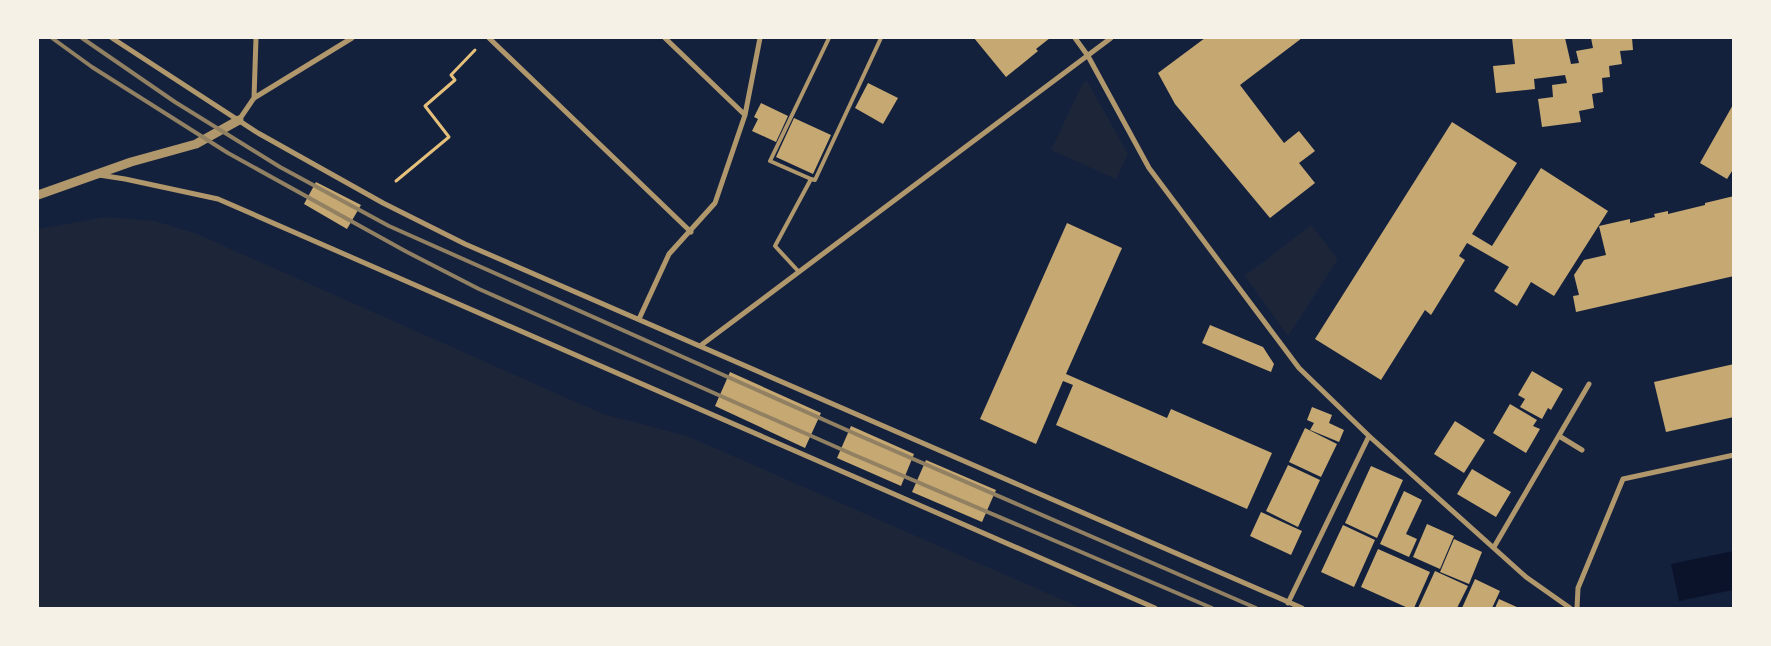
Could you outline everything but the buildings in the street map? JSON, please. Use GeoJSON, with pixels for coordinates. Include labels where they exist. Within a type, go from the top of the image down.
{"type":"FeatureCollection","features":[{"type":"Feature","properties":{"kind":"street"},"geometry":{"type":"LineString","coordinates":[[112,38],[239,120],[391,207],[465,244],[1302,608]]}},
{"type":"Feature","properties":{"kind":"street"},"geometry":{"type":"LineString","coordinates":[[254,98],[256,38]]}},
{"type":"Feature","properties":{"kind":"street"},"geometry":{"type":"LineString","coordinates":[[38,195],[131,162],[196,144],[239,120],[254,98],[352,38]]}},
{"type":"Feature","properties":{"kind":"street"},"geometry":{"type":"LineString","coordinates":[[489,38],[691,232]]}},
{"type":"Feature","properties":{"kind":"street"},"geometry":{"type":"LineString","coordinates":[[665,38],[745,115]]}},
{"type":"Feature","properties":{"kind":"street"},"geometry":{"type":"LineString","coordinates":[[639,319],[670,254],[715,203],[745,115],[760,38]]}},
{"type":"Feature","properties":{"kind":"street"},"geometry":{"type":"LineString","coordinates":[[1075,38],[1088,56],[1149,168],[1300,368],[1369,436],[1526,577],[1570,608]]}},
{"type":"Feature","properties":{"kind":"street"},"geometry":{"type":"LineString","coordinates":[[700,346],[1111,38]]}},
{"type":"Feature","properties":{"kind":"street"},"geometry":{"type":"LineString","coordinates":[[94,175],[125,179],[218,199],[1155,608]]}},
{"type":"Feature","properties":{"kind":"street"},"geometry":{"type":"LineString","coordinates":[[1494,547],[1589,384]]}},
{"type":"Feature","properties":{"kind":"street"},"geometry":{"type":"LineString","coordinates":[[1288,603],[1369,436]]}},
{"type":"Feature","properties":{"kind":"street"},"geometry":{"type":"LineString","coordinates":[[1559,436],[1582,450]]}},
{"type":"Feature","properties":{"kind":"street"},"geometry":{"type":"LineString","coordinates":[[1577,608],[1578,588],[1623,479],[1734,455]]}},
{"type":"Feature","properties":{"kind":"lane"},"geometry":{"type":"LineString","coordinates":[[829,38],[770,161],[815,180],[881,38]]}},
{"type":"Feature","properties":{"kind":"lane"},"geometry":{"type":"LineString","coordinates":[[799,272],[775,246],[811,179]]}},
{"type":"Feature","properties":{"kind":"path"},"geometry":{"type":"LineString","coordinates":[[396,181],[449,137],[425,106],[455,80],[451,75],[482,44]]}},
{"type":"Feature","properties":{"kind":"shaded area"},"geometry":{"type":"Polygon","coordinates":[[[1087,81],[1128,154],[1116,179],[1051,150],[1083,83],[1087,81]]]}},
{"type":"Feature","properties":{"kind":"shaded area"},"geometry":{"type":"Polygon","coordinates":[[[105,217],[155,221],[197,234],[603,414],[687,436],[1081,608],[38,608],[38,229],[105,217]]]}},
{"type":"Feature","properties":{"kind":"shaded area"},"geometry":{"type":"Polygon","coordinates":[[[1311,225],[1338,259],[1288,336],[1245,276],[1311,225]]]}},
{"type":"Feature","properties":{"kind":"shaded area"},"geometry":{"type":"Polygon","coordinates":[[[1733,551],[1733,590],[1679,601],[1671,564],[1733,551]]]}},
{"type":"Feature","properties":{"kind":"railway"},"geometry":{"type":"LineString","coordinates":[[52,38],[92,67],[228,153],[407,252],[479,289],[852,454],[1212,608]]}},
{"type":"Feature","properties":{"kind":"railway"},"geometry":{"type":"LineString","coordinates":[[82,38],[175,102],[280,167],[389,226],[858,435],[1256,608]]}}]}
